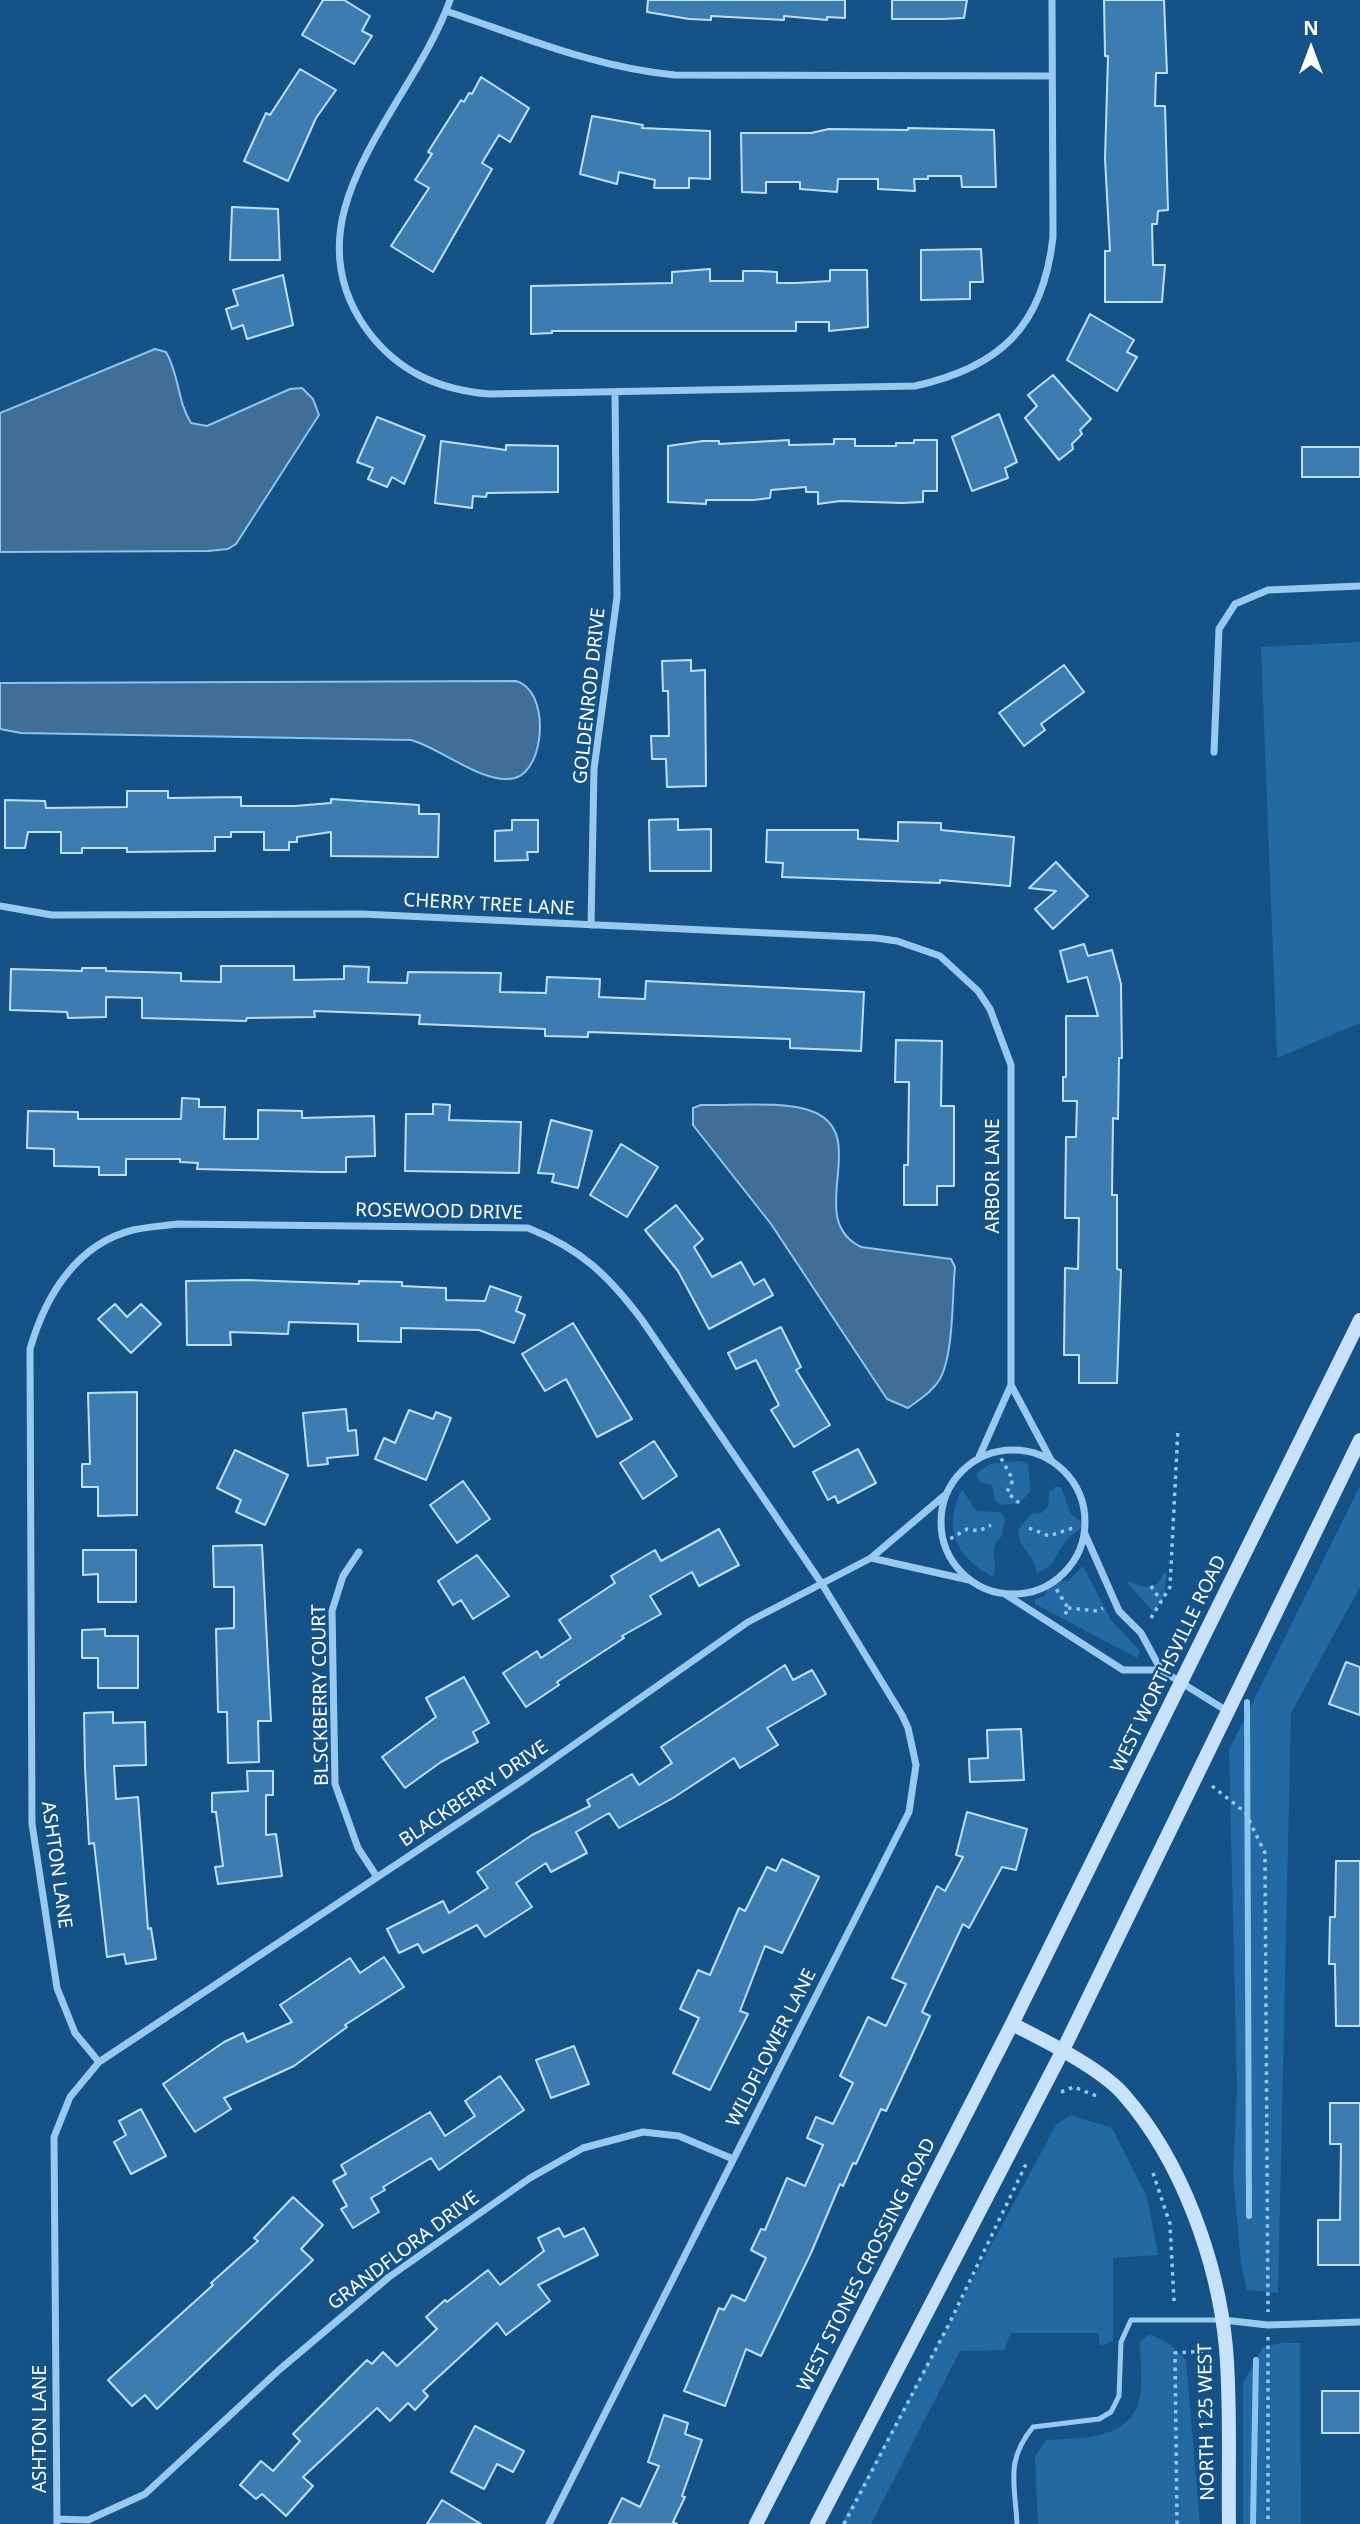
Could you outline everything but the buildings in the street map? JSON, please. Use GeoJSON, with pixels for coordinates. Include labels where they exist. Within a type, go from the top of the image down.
{"type":"FeatureCollection","features":[{"type":"Feature","properties":{"kind":"main road","name":"WEST WORTHSVILLE ROAD"},"geometry":{"type":"LineString","coordinates":[[1012,2024],[1360,1320]]}},
{"type":"Feature","properties":{"kind":"main road"},"geometry":{"type":"LineString","coordinates":[[817,2524],[1063,2050],[1360,1440]]}},
{"type":"Feature","properties":{"kind":"main road","name":"NORTH 125 WEST"},"geometry":{"type":"LineString","coordinates":[[1012,2024],[1063,2050],[1123,2093],[1173,2165],[1200,2232],[1223,2320],[1229,2524]]}},
{"type":"Feature","properties":{"kind":"main road","name":"WEST STONES CROSSING ROAD"},"geometry":{"type":"LineString","coordinates":[[756,2524],[1012,2024]]}},
{"type":"Feature","properties":{"kind":"street"},"geometry":{"type":"LineString","coordinates":[[450,0],[429,50],[352,181],[342,211],[338,248],[341,281],[354,312],[375,340],[400,365],[430,383],[463,392],[490,394],[915,386],[946,379],[977,365],[1006,347],[1043,290],[1050,266],[1053,237],[1052,0]]}},
{"type":"Feature","properties":{"kind":"street"},"geometry":{"type":"LineString","coordinates":[[446,11],[602,63],[675,75],[1052,76]]}},
{"type":"Feature","properties":{"kind":"street","name":"GOLDENROD DRIVE"},"geometry":{"type":"LineString","coordinates":[[591,925],[594,769],[617,597],[615,392]]}},
{"type":"Feature","properties":{"kind":"street"},"geometry":{"type":"LineString","coordinates":[[1213,752],[1219,629],[1235,604],[1268,590],[1360,586]]}},
{"type":"Feature","properties":{"kind":"street","name":"CHERRY TREE LANE"},"geometry":{"type":"LineString","coordinates":[[0,906],[52,915],[362,914],[897,941],[940,956],[965,980]]}},
{"type":"Feature","properties":{"kind":"street","name":"ARBOR LANE"},"geometry":{"type":"LineString","coordinates":[[965,980],[990,1009],[1010,1065],[1010,1385],[979,1457]]}},
{"type":"Feature","properties":{"kind":"street","name":"ROSEWOOD DRIVE"},"geometry":{"type":"LineString","coordinates":[[132,1230],[177,1224],[528,1228],[564,1243],[616,1285],[822,1584]]}},
{"type":"Feature","properties":{"kind":"street","name":"ASHTON LANE"},"geometry":{"type":"LineString","coordinates":[[57,2521],[54,2137],[69,2097],[99,2062],[75,2033],[58,1988],[32,1824],[30,1349],[46,1303],[63,1278],[105,1241],[132,1230]]}},
{"type":"Feature","properties":{"kind":"street","name":"ARBOR LANE"},"geometry":{"type":"LineString","coordinates":[[1010,1385],[1051,1460]]}},
{"type":"Feature","properties":{"kind":"street","name":"BLACKBERRY DRIVE"},"geometry":{"type":"LineString","coordinates":[[99,2062],[528,1777],[748,1622],[871,1558],[945,1495],[964,1467],[979,1457],[996,1451],[1028,1450],[1051,1460]]}},
{"type":"Feature","properties":{"kind":"street"},"geometry":{"type":"LineString","coordinates":[[1004,1594],[1027,1593],[1052,1582],[1065,1572],[1078,1555],[1085,1534],[1079,1492],[1068,1474],[1051,1460]]}},
{"type":"Feature","properties":{"kind":"street","name":"BLACKBERRY DRIVE"},"geometry":{"type":"LineString","coordinates":[[943,1543],[940,1519],[945,1495]]}},
{"type":"Feature","properties":{"kind":"street"},"geometry":{"type":"LineString","coordinates":[[1085,1534],[1119,1611],[1141,1633],[1161,1670],[1227,1711]]}},
{"type":"Feature","properties":{"kind":"street"},"geometry":{"type":"LineString","coordinates":[[943,1543],[953,1564],[969,1580]]}},
{"type":"Feature","properties":{"kind":"street","name":"BLSCKBERRY COURT"},"geometry":{"type":"LineString","coordinates":[[359,1552],[343,1576],[332,1611],[335,1784],[358,1848],[377,1877]]}},
{"type":"Feature","properties":{"kind":"street"},"geometry":{"type":"LineString","coordinates":[[871,1558],[969,1580],[1004,1594],[1123,1670],[1161,1670]]}},
{"type":"Feature","properties":{"kind":"street","name":"WILDFLOWER LANE"},"geometry":{"type":"LineString","coordinates":[[549,2524],[909,1812],[916,1765],[908,1728],[822,1584]]}},
{"type":"Feature","properties":{"kind":"street","name":"GRANDFLORA DRIVE"},"geometry":{"type":"LineString","coordinates":[[57,2521],[88,2520],[145,2494],[279,2370],[389,2277],[530,2178],[583,2148],[643,2132],[679,2136],[733,2159]]}},
{"type":"Feature","properties":{"kind":"street"},"geometry":{"type":"LineString","coordinates":[[1223,2320],[1268,2325],[1360,2322]]}},
{"type":"Feature","properties":{"kind":"lane"},"geometry":{"type":"LineString","coordinates":[[1017,2524],[1013,2459],[1023,2440],[1034,2427],[1099,2419],[1111,2412],[1119,2396],[1121,2342],[1131,2320],[1223,2320]]}},
{"type":"Feature","properties":{"kind":"path"},"geometry":{"type":"LineString","coordinates":[[1151,1618],[1170,1587],[1178,1428]]}},
{"type":"Feature","properties":{"kind":"path"},"geometry":{"type":"LineString","coordinates":[[996,1451],[1013,1480],[1007,1492],[1019,1503]]}},
{"type":"Feature","properties":{"kind":"path"},"geometry":{"type":"LineString","coordinates":[[943,1543],[967,1529],[979,1531],[991,1525]]}},
{"type":"Feature","properties":{"kind":"path"},"geometry":{"type":"LineString","coordinates":[[1029,1528],[1049,1536],[1085,1525]]}},
{"type":"Feature","properties":{"kind":"path"},"geometry":{"type":"LineString","coordinates":[[1052,1582],[1068,1608]]}},
{"type":"Feature","properties":{"kind":"path"},"geometry":{"type":"LineString","coordinates":[[1151,1586],[1161,1601]]}},
{"type":"Feature","properties":{"kind":"path"},"geometry":{"type":"LineString","coordinates":[[1068,1608],[1097,1611],[1103,1608]]}},
{"type":"Feature","properties":{"kind":"path"},"geometry":{"type":"LineString","coordinates":[[1063,1619],[1068,1608]]}},
{"type":"Feature","properties":{"kind":"path"},"geometry":{"type":"LineString","coordinates":[[1212,1786],[1245,1812],[1265,1853],[1267,2291]]}},
{"type":"Feature","properties":{"kind":"path"},"geometry":{"type":"LineString","coordinates":[[1056,2104],[1062,2092],[1074,2087],[1106,2100]]}},
{"type":"Feature","properties":{"kind":"path"},"geometry":{"type":"LineString","coordinates":[[844,2524],[949,2324],[1032,2153]]}},
{"type":"Feature","properties":{"kind":"path"},"geometry":{"type":"LineString","coordinates":[[1152,2169],[1170,2224],[1174,2301]]}},
{"type":"Feature","properties":{"kind":"path"},"geometry":{"type":"LineString","coordinates":[[1268,2351],[1268,2524]]}},
{"type":"Feature","properties":{"kind":"path"},"geometry":{"type":"LineString","coordinates":[[1175,2353],[1177,2524]]}},
{"type":"Feature","properties":{"kind":"shaded area"},"geometry":{"type":"Polygon","coordinates":[[[155,349],[166,352],[170,360],[183,406],[191,423],[207,426],[290,389],[302,388],[313,399],[319,415],[236,544],[228,549],[208,551],[0,552],[0,413],[155,349]]]}},
{"type":"Feature","properties":{"kind":"shaded area"},"geometry":{"type":"Polygon","coordinates":[[[1360,642],[1360,1023],[1277,1058],[1261,647],[1360,642]]]}},
{"type":"Feature","properties":{"kind":"shaded area"},"geometry":{"type":"Polygon","coordinates":[[[516,681],[527,687],[535,699],[540,730],[533,760],[525,772],[515,778],[490,777],[476,772],[411,740],[21,733],[0,729],[0,683],[516,681]]]}},
{"type":"Feature","properties":{"kind":"shaded area"},"geometry":{"type":"Polygon","coordinates":[[[701,1105],[774,1105],[814,1112],[830,1124],[838,1140],[837,1218],[845,1234],[861,1247],[951,1259],[955,1267],[948,1355],[940,1379],[926,1395],[908,1408],[887,1399],[771,1224],[693,1125],[693,1108],[701,1105]]]}},
{"type":"Feature","properties":{"kind":"shaded area"},"geometry":{"type":"Polygon","coordinates":[[[1020,1461],[1028,1464],[1031,1491],[1019,1503],[1000,1505],[995,1500],[992,1485],[981,1483],[976,1474],[990,1464],[1020,1461]]]}},
{"type":"Feature","properties":{"kind":"shaded area"},"geometry":{"type":"Polygon","coordinates":[[[1360,1486],[1360,1587],[1291,1713],[1278,2293],[1247,2290],[1241,2265],[1233,2175],[1237,2088],[1229,1750],[1360,1486]]]}},
{"type":"Feature","properties":{"kind":"shaded area"},"geometry":{"type":"Polygon","coordinates":[[[1055,1487],[1061,1487],[1071,1514],[1085,1525],[1067,1539],[1050,1566],[1037,1573],[1021,1542],[1018,1530],[1031,1514],[1041,1513],[1048,1507],[1049,1492],[1055,1487]]]}},
{"type":"Feature","properties":{"kind":"shaded area"},"geometry":{"type":"Polygon","coordinates":[[[962,1489],[976,1511],[1000,1512],[1005,1518],[1002,1536],[994,1550],[993,1577],[970,1560],[956,1540],[953,1517],[962,1489]]]}},
{"type":"Feature","properties":{"kind":"shaded area"},"geometry":{"type":"Polygon","coordinates":[[[1083,1566],[1111,1620],[1140,1651],[1137,1658],[1035,1604],[1035,1600],[1044,1596],[1052,1582],[1068,1581],[1083,1566]]]}},
{"type":"Feature","properties":{"kind":"shaded area"},"geometry":{"type":"Polygon","coordinates":[[[1164,1573],[1167,1573],[1164,1595],[1154,1613],[1126,1581],[1145,1587],[1157,1584],[1164,1573]]]}},
{"type":"Feature","properties":{"kind":"shaded area"},"geometry":{"type":"Polygon","coordinates":[[[1070,2115],[1112,2128],[1147,2197],[1158,2255],[1113,2258],[1113,2341],[1100,2346],[1098,2333],[1011,2333],[1004,2350],[960,2351],[871,2524],[841,2524],[1056,2125],[1070,2115]]]}},
{"type":"Feature","properties":{"kind":"shaded area"},"geometry":{"type":"Polygon","coordinates":[[[1149,2334],[1170,2344],[1186,2360],[1200,2524],[1038,2524],[1035,2457],[1046,2440],[1103,2434],[1127,2422],[1135,2411],[1140,2396],[1140,2342],[1149,2334]]]}},
{"type":"Feature","properties":{"kind":"shaded area"},"geometry":{"type":"Polygon","coordinates":[[[1300,2343],[1301,2524],[1243,2524],[1243,2383],[1263,2347],[1300,2343]]]}},
{"type":"Feature","properties":{"kind":"waterway"},"geometry":{"type":"LineString","coordinates":[[1247,1702],[1249,2216]]}},
{"type":"Feature","properties":{"kind":"waterway"},"geometry":{"type":"LineString","coordinates":[[1253,2524],[1256,2360]]}}]}
